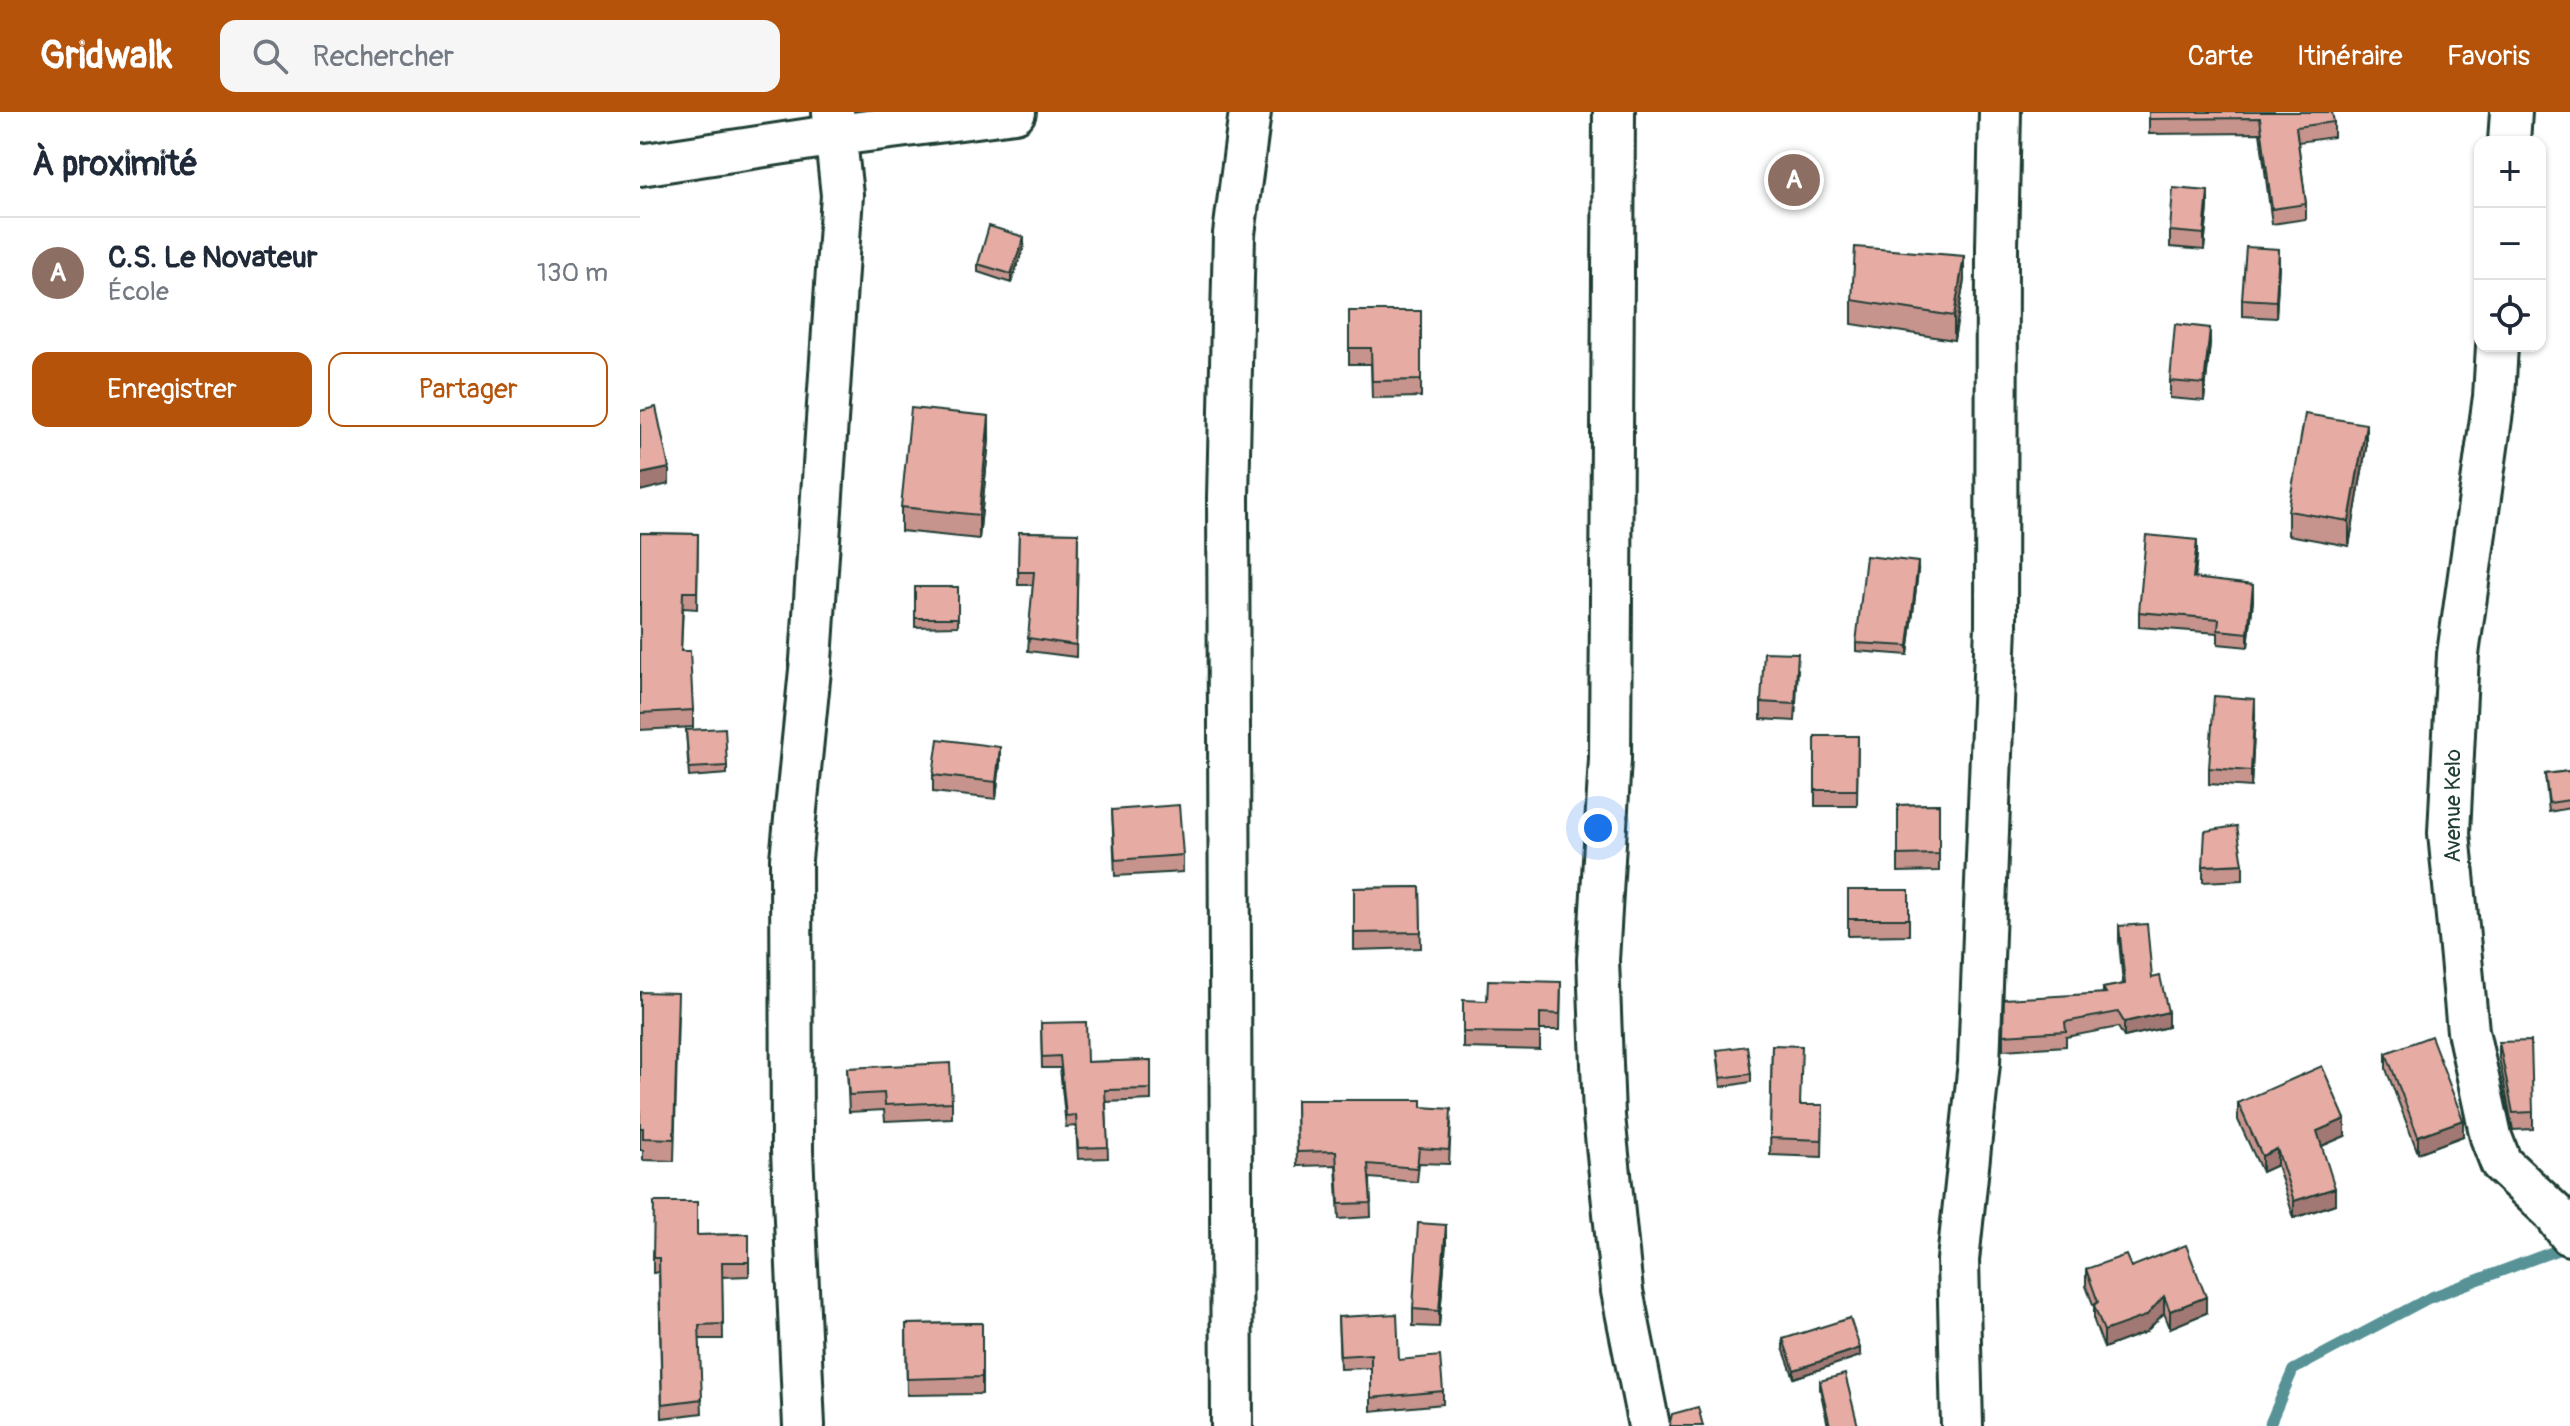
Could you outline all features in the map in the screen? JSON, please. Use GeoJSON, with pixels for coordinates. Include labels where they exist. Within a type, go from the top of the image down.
{"type":"FeatureCollection","features":[{"type":"Feature","properties":{"kind":"street"},"geometry":{"type":"LineString","coordinates":[[640,165],[835,124],[1015,112]]}},
{"type":"Feature","properties":{"kind":"street"},"geometry":{"type":"LineString","coordinates":[[1232,1426],[1229,467],[1234,234],[1250,112]]}},
{"type":"Feature","properties":{"kind":"street"},"geometry":{"type":"LineString","coordinates":[[1614,112],[1610,759],[1598,960],[1604,1116],[1622,1291],[1649,1426]]}},
{"type":"Feature","properties":{"kind":"street"},"geometry":{"type":"LineString","coordinates":[[1962,1426],[1958,1260],[1979,1063],[1996,625],[2000,112]]}},
{"type":"Feature","properties":{"kind":"street"},"geometry":{"type":"LineString","coordinates":[[2509,136],[2511,112]]}},
{"type":"Feature","properties":{"kind":"street"},"geometry":{"type":"LineString","coordinates":[[804,1426],[792,1151],[791,859],[811,660],[842,195],[835,124]]}},
{"type":"Feature","properties":{"kind":"street","name":"Avenue Kelo"},"geometry":{"type":"LineString","coordinates":[[2497,352],[2494,397],[2458,654],[2449,833],[2468,1031],[2491,1137],[2501,1163],[2553,1212],[2570,1235]]}},
{"type":"Feature","properties":{"kind":"building"},"geometry":{"type":"Polygon","coordinates":[[[2149,112],[2332,112],[2334,122],[2296,127],[2306,204],[2272,209],[2260,118],[2149,119],[2149,112]]]}},
{"type":"Feature","properties":{"kind":"building"},"geometry":{"type":"Polygon","coordinates":[[[2173,188],[2208,191],[2204,234],[2170,231],[2173,188]]]}},
{"type":"Feature","properties":{"kind":"building"},"geometry":{"type":"Polygon","coordinates":[[[989,226],[1024,237],[1011,274],[978,264],[989,226]]]}},
{"type":"Feature","properties":{"kind":"building"},"geometry":{"type":"Polygon","coordinates":[[[1855,247],[1964,256],[1954,316],[1852,300],[1855,247]]]}},
{"type":"Feature","properties":{"kind":"building"},"geometry":{"type":"Polygon","coordinates":[[[2246,247],[2279,249],[2276,301],[2242,299],[2246,247]]]}},
{"type":"Feature","properties":{"kind":"building"},"geometry":{"type":"Polygon","coordinates":[[[1349,311],[1421,311],[1421,380],[1372,381],[1371,348],[1349,348],[1349,311]]]}},
{"type":"Feature","properties":{"kind":"building"},"geometry":{"type":"Polygon","coordinates":[[[2175,324],[2210,328],[2204,384],[2170,381],[2175,324]]]}},
{"type":"Feature","properties":{"kind":"building"},"geometry":{"type":"Polygon","coordinates":[[[656,407],[669,468],[640,474],[640,411],[656,407]]]}},
{"type":"Feature","properties":{"kind":"building"},"geometry":{"type":"Polygon","coordinates":[[[911,408],[989,416],[979,515],[901,507],[911,408]]]}},
{"type":"Feature","properties":{"kind":"building"},"geometry":{"type":"Polygon","coordinates":[[[2305,414],[2366,424],[2349,521],[2288,511],[2305,414]]]}},
{"type":"Feature","properties":{"kind":"building"},"geometry":{"type":"Polygon","coordinates":[[[1019,532],[1078,533],[1076,645],[1028,638],[1034,572],[1018,572],[1019,532]]]}},
{"type":"Feature","properties":{"kind":"building"},"geometry":{"type":"Polygon","coordinates":[[[640,533],[698,534],[697,592],[683,592],[681,651],[690,651],[693,710],[640,713],[640,533]]]}},
{"type":"Feature","properties":{"kind":"building"},"geometry":{"type":"Polygon","coordinates":[[[2146,535],[2197,540],[2193,578],[2253,585],[2248,633],[2218,630],[2219,619],[2139,612],[2146,535]]]}},
{"type":"Feature","properties":{"kind":"building"},"geometry":{"type":"Polygon","coordinates":[[[1866,556],[1918,562],[1908,646],[1856,643],[1866,556]]]}},
{"type":"Feature","properties":{"kind":"building"},"geometry":{"type":"Polygon","coordinates":[[[915,587],[958,587],[958,618],[915,618],[915,587]]]}},
{"type":"Feature","properties":{"kind":"building"},"geometry":{"type":"Polygon","coordinates":[[[1764,652],[1798,653],[1795,704],[1761,702],[1764,652]]]}},
{"type":"Feature","properties":{"kind":"building"},"geometry":{"type":"Polygon","coordinates":[[[2214,696],[2255,699],[2251,771],[2209,768],[2214,696]]]}},
{"type":"Feature","properties":{"kind":"building"},"geometry":{"type":"Polygon","coordinates":[[[725,728],[727,766],[689,768],[686,730],[725,728]]]}},
{"type":"Feature","properties":{"kind":"building"},"geometry":{"type":"Polygon","coordinates":[[[1815,736],[1858,736],[1857,790],[1815,790],[1815,736]]]}},
{"type":"Feature","properties":{"kind":"building"},"geometry":{"type":"Polygon","coordinates":[[[938,739],[1000,747],[996,782],[933,775],[938,739]]]}},
{"type":"Feature","properties":{"kind":"building"},"geometry":{"type":"Polygon","coordinates":[[[2570,771],[2570,800],[2549,803],[2545,774],[2570,771]]]}},
{"type":"Feature","properties":{"kind":"building"},"geometry":{"type":"Polygon","coordinates":[[[1939,804],[1939,854],[1898,855],[1898,805],[1939,804]]]}},
{"type":"Feature","properties":{"kind":"building"},"geometry":{"type":"Polygon","coordinates":[[[1179,805],[1183,855],[1115,860],[1112,810],[1179,805]]]}},
{"type":"Feature","properties":{"kind":"building"},"geometry":{"type":"Polygon","coordinates":[[[2237,826],[2243,864],[2203,866],[2205,831],[2237,826]]]}},
{"type":"Feature","properties":{"kind":"building"},"geometry":{"type":"Polygon","coordinates":[[[1420,887],[1421,932],[1354,933],[1354,888],[1420,887]]]}},
{"type":"Feature","properties":{"kind":"building"},"geometry":{"type":"Polygon","coordinates":[[[1848,890],[1909,890],[1909,919],[1848,919],[1848,890]]]}},
{"type":"Feature","properties":{"kind":"building"},"geometry":{"type":"Polygon","coordinates":[[[2147,924],[2152,978],[2160,976],[2168,1012],[2124,1022],[2118,1012],[2065,1022],[2066,1031],[2003,1035],[2004,999],[2106,993],[2103,988],[2125,984],[2119,926],[2147,924]]]}},
{"type":"Feature","properties":{"kind":"building"},"geometry":{"type":"Polygon","coordinates":[[[1488,980],[1561,982],[1560,1014],[1540,1013],[1540,1033],[1463,1032],[1463,1000],[1487,1001],[1488,980]]]}},
{"type":"Feature","properties":{"kind":"building"},"geometry":{"type":"Polygon","coordinates":[[[640,992],[678,993],[674,1139],[643,1138],[643,1128],[640,1128],[640,992]]]}},
{"type":"Feature","properties":{"kind":"building"},"geometry":{"type":"Polygon","coordinates":[[[1086,1022],[1087,1062],[1151,1060],[1151,1089],[1105,1090],[1108,1147],[1078,1148],[1076,1115],[1066,1116],[1060,1056],[1042,1057],[1041,1023],[1086,1022]]]}},
{"type":"Feature","properties":{"kind":"building"},"geometry":{"type":"Polygon","coordinates":[[[2431,1036],[2463,1120],[2418,1136],[2386,1053],[2431,1036]]]}},
{"type":"Feature","properties":{"kind":"building"},"geometry":{"type":"Polygon","coordinates":[[[2531,1041],[2533,1112],[2513,1113],[2499,1042],[2531,1041]]]}},
{"type":"Feature","properties":{"kind":"building"},"geometry":{"type":"Polygon","coordinates":[[[1772,1045],[1802,1046],[1800,1105],[1823,1105],[1822,1140],[1770,1138],[1772,1045]]]}},
{"type":"Feature","properties":{"kind":"building"},"geometry":{"type":"Polygon","coordinates":[[[1747,1046],[1751,1074],[1721,1078],[1717,1050],[1747,1046]]]}},
{"type":"Feature","properties":{"kind":"building"},"geometry":{"type":"Polygon","coordinates":[[[950,1063],[952,1102],[885,1105],[884,1093],[849,1095],[847,1068],[950,1063]]]}},
{"type":"Feature","properties":{"kind":"building"},"geometry":{"type":"Polygon","coordinates":[[[2322,1066],[2345,1119],[2317,1131],[2335,1188],[2294,1201],[2277,1149],[2262,1156],[2238,1103],[2322,1066]]]}},
{"type":"Feature","properties":{"kind":"building"},"geometry":{"type":"Polygon","coordinates":[[[1296,1100],[1422,1100],[1422,1107],[1451,1109],[1449,1150],[1419,1148],[1417,1168],[1368,1164],[1371,1203],[1339,1204],[1336,1151],[1297,1152],[1296,1100]]]}},
{"type":"Feature","properties":{"kind":"building"},"geometry":{"type":"Polygon","coordinates":[[[654,1202],[697,1202],[697,1235],[749,1234],[749,1262],[722,1262],[723,1324],[699,1325],[702,1399],[662,1404],[659,1258],[653,1258],[654,1202]]]}},
{"type":"Feature","properties":{"kind":"building"},"geometry":{"type":"Polygon","coordinates":[[[1418,1223],[1446,1225],[1439,1311],[1413,1309],[1418,1223]]]}},
{"type":"Feature","properties":{"kind":"building"},"geometry":{"type":"Polygon","coordinates":[[[2186,1245],[2206,1297],[2170,1311],[2164,1296],[2146,1316],[2104,1331],[2086,1269],[2126,1255],[2131,1267],[2186,1245]]]}},
{"type":"Feature","properties":{"kind":"building"},"geometry":{"type":"Polygon","coordinates":[[[1397,1314],[1399,1360],[1440,1356],[1443,1391],[1371,1398],[1371,1354],[1340,1356],[1338,1317],[1397,1314]]]}},
{"type":"Feature","properties":{"kind":"building"},"geometry":{"type":"Polygon","coordinates":[[[1850,1318],[1860,1348],[1794,1370],[1783,1339],[1850,1318]]]}},
{"type":"Feature","properties":{"kind":"building"},"geometry":{"type":"Polygon","coordinates":[[[982,1323],[982,1377],[907,1379],[906,1324],[982,1323]]]}},
{"type":"Feature","properties":{"kind":"building"},"geometry":{"type":"Polygon","coordinates":[[[1845,1374],[1858,1426],[1830,1426],[1820,1381],[1845,1374]]]}},
{"type":"Feature","properties":{"kind":"building"},"geometry":{"type":"Polygon","coordinates":[[[1698,1407],[1703,1426],[1669,1426],[1672,1414],[1698,1407]]]}},
{"type":"Feature","properties":{"kind":"waterway"},"geometry":{"type":"LineString","coordinates":[[2269,1426],[2293,1370],[2429,1298],[2563,1248]]}},
{"type":"Feature","properties":{"kind":"place","name":"C.S. Le Novateur"},"geometry":{"type":"Point","coordinates":[1794,180]}}]}
